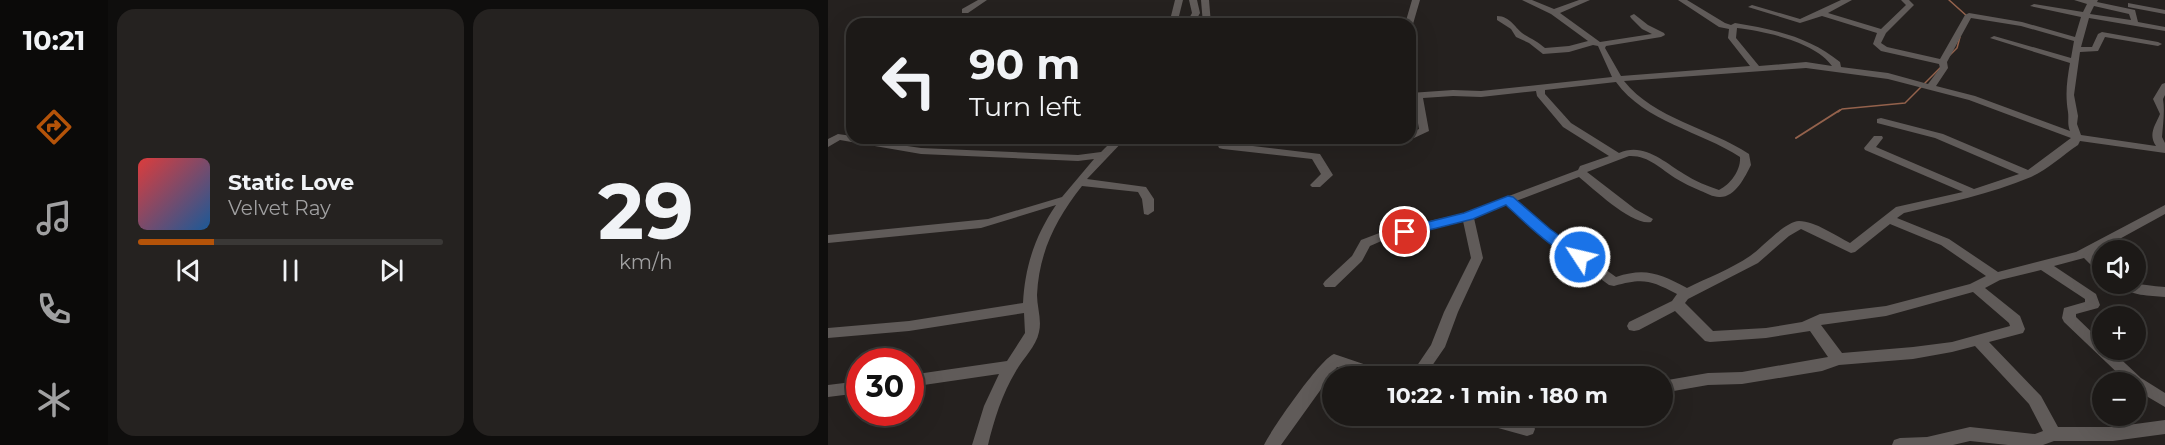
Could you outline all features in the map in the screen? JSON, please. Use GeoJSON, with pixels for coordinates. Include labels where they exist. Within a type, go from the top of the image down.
{"type":"FeatureCollection","features":[{"type":"Feature","properties":{"kind":"street"},"geometry":{"type":"LineString","coordinates":[[966,11],[983,0]]}},
{"type":"Feature","properties":{"kind":"street"},"geometry":{"type":"LineString","coordinates":[[1174,18],[1179,0]]}},
{"type":"Feature","properties":{"kind":"street"},"geometry":{"type":"LineString","coordinates":[[1193,0],[1196,13],[1193,18]]}},
{"type":"Feature","properties":{"kind":"street"},"geometry":{"type":"LineString","coordinates":[[1205,0],[1206,18]]}},
{"type":"Feature","properties":{"kind":"street"},"geometry":{"type":"LineString","coordinates":[[1410,18],[1416,0]]}},
{"type":"Feature","properties":{"kind":"street"},"geometry":{"type":"LineString","coordinates":[[1330,284],[1357,258],[1365,243],[1382,236],[1468,216],[1626,152],[1642,152],[1682,178],[1719,194],[1725,193],[1733,186],[1747,160],[1733,148],[1640,100],[1626,89],[1598,44],[1554,12],[1526,0]]}},
{"type":"Feature","properties":{"kind":"street"},"geometry":{"type":"LineString","coordinates":[[1554,12],[1586,0]]}},
{"type":"Feature","properties":{"kind":"street"},"geometry":{"type":"LineString","coordinates":[[1682,0],[1722,25],[1743,15],[1807,20],[1848,0]]}},
{"type":"Feature","properties":{"kind":"street"},"geometry":{"type":"LineString","coordinates":[[1905,0],[1910,5],[1882,32],[1877,44],[1884,49],[1943,62]]}},
{"type":"Feature","properties":{"kind":"street"},"geometry":{"type":"LineString","coordinates":[[2078,0],[2130,5],[2165,12]]}},
{"type":"Feature","properties":{"kind":"street"},"geometry":{"type":"LineString","coordinates":[[1634,326],[1677,304],[1687,294],[1753,260],[1781,236],[1799,225],[1805,225],[1851,249],[1900,210],[1975,193],[2030,174],[2074,143],[2077,137],[2072,124],[2074,118],[2070,90],[2077,45],[2086,14],[2093,2]]}},
{"type":"Feature","properties":{"kind":"street"},"geometry":{"type":"LineString","coordinates":[[2130,5],[2135,21],[2132,22]]}},
{"type":"Feature","properties":{"kind":"street"},"geometry":{"type":"LineString","coordinates":[[2034,6],[2165,28]]}},
{"type":"Feature","properties":{"kind":"street"},"geometry":{"type":"LineString","coordinates":[[1820,13],[1882,32]]}},
{"type":"Feature","properties":{"kind":"street"},"geometry":{"type":"LineString","coordinates":[[1743,15],[1732,38],[1756,68]]}},
{"type":"Feature","properties":{"kind":"street"},"geometry":{"type":"LineString","coordinates":[[1743,15],[1770,32],[1819,48],[1837,64],[1836,68]]}},
{"type":"Feature","properties":{"kind":"street"},"geometry":{"type":"LineString","coordinates":[[1930,87],[1944,68],[1943,62],[1969,15],[2022,24],[2077,45],[2095,49],[2102,34],[2158,44]]}},
{"type":"Feature","properties":{"kind":"street"},"geometry":{"type":"LineString","coordinates":[[1500,18],[1514,27],[1519,35],[1532,41],[1544,51],[1660,35],[1645,27],[1634,16]]}},
{"type":"Feature","properties":{"kind":"street"},"geometry":{"type":"LineString","coordinates":[[1994,38],[2075,62]]}},
{"type":"Feature","properties":{"kind":"street"},"geometry":{"type":"LineString","coordinates":[[1416,96],[1481,94],[1619,79],[1806,65],[1888,76],[1930,87],[1987,103],[2077,137],[2121,145],[2165,148]]}},
{"type":"Feature","properties":{"kind":"street"},"geometry":{"type":"LineString","coordinates":[[1541,87],[1540,94],[1558,117],[1582,136],[1618,157]]}},
{"type":"Feature","properties":{"kind":"street"},"geometry":{"type":"LineString","coordinates":[[2164,87],[2157,99],[2164,114],[2155,136],[2156,141],[2165,148]]}},
{"type":"Feature","properties":{"kind":"street"},"geometry":{"type":"LineString","coordinates":[[1416,103],[1424,131],[1416,134]]}},
{"type":"Feature","properties":{"kind":"street"},"geometry":{"type":"LineString","coordinates":[[1881,121],[1939,136],[2030,174]]}},
{"type":"Feature","properties":{"kind":"street"},"geometry":{"type":"LineString","coordinates":[[828,144],[833,136]]}},
{"type":"Feature","properties":{"kind":"street"},"geometry":{"type":"LineString","coordinates":[[1878,138],[1869,148],[1975,193]]}},
{"type":"Feature","properties":{"kind":"street"},"geometry":{"type":"LineString","coordinates":[[880,144],[921,151],[1078,158],[1103,155]]}},
{"type":"Feature","properties":{"kind":"street"},"geometry":{"type":"LineString","coordinates":[[980,445],[991,408],[1011,366],[1024,349],[1032,332],[1033,320],[1030,307],[1036,252],[1049,225],[1066,199],[1115,144]]}},
{"type":"Feature","properties":{"kind":"street"},"geometry":{"type":"LineString","coordinates":[[1221,144],[1316,156],[1327,175],[1316,185]]}},
{"type":"Feature","properties":{"kind":"street"},"geometry":{"type":"LineString","coordinates":[[1581,172],[1631,212],[1647,219]]}},
{"type":"Feature","properties":{"kind":"street"},"geometry":{"type":"LineString","coordinates":[[1080,182],[1142,189],[1148,199],[1148,211]]}},
{"type":"Feature","properties":{"kind":"street"},"geometry":{"type":"LineString","coordinates":[[828,239],[981,224],[1000,220],[1044,203],[1066,199]]}},
{"type":"Feature","properties":{"kind":"street"},"geometry":{"type":"LineString","coordinates":[[1508,200],[1545,232],[1614,282],[1631,276],[1648,274],[1687,294]]}},
{"type":"Feature","properties":{"kind":"street"},"geometry":{"type":"LineString","coordinates":[[1677,304],[1710,337],[1766,333],[1805,327],[1820,319],[1867,314],[1921,303],[1975,287],[1996,277],[2085,252],[2165,209]]}},
{"type":"Feature","properties":{"kind":"street"},"geometry":{"type":"LineString","coordinates":[[1424,366],[1438,347],[1451,312],[1477,258],[1468,216]]}},
{"type":"Feature","properties":{"kind":"street"},"geometry":{"type":"LineString","coordinates":[[1889,219],[1945,242],[1996,277]]}},
{"type":"Feature","properties":{"kind":"street"},"geometry":{"type":"LineString","coordinates":[[2085,252],[2092,259]]}},
{"type":"Feature","properties":{"kind":"street"},"geometry":{"type":"LineString","coordinates":[[2043,265],[2091,297],[2093,305],[2090,307],[2069,311],[2069,318],[2077,327],[2136,382],[2165,401]]}},
{"type":"Feature","properties":{"kind":"street"},"geometry":{"type":"LineString","coordinates":[[1673,385],[1708,379],[1742,378],[1822,365],[1838,359],[1913,353],[1978,340],[2018,329],[2018,324],[1975,287]]}},
{"type":"Feature","properties":{"kind":"street"},"geometry":{"type":"LineString","coordinates":[[2146,291],[2165,292]]}},
{"type":"Feature","properties":{"kind":"street"},"geometry":{"type":"LineString","coordinates":[[828,333],[909,326],[1030,307]]}},
{"type":"Feature","properties":{"kind":"street"},"geometry":{"type":"LineString","coordinates":[[1812,323],[1838,359]]}},
{"type":"Feature","properties":{"kind":"street"},"geometry":{"type":"LineString","coordinates":[[1978,340],[2035,400],[2053,434]]}},
{"type":"Feature","properties":{"kind":"street"},"geometry":{"type":"LineString","coordinates":[[1328,366],[1334,360],[1352,366]]}},
{"type":"Feature","properties":{"kind":"street"},"geometry":{"type":"LineString","coordinates":[[924,379],[1011,366]]}},
{"type":"Feature","properties":{"kind":"street"},"geometry":{"type":"LineString","coordinates":[[1272,445],[1322,373]]}},
{"type":"Feature","properties":{"kind":"street"},"geometry":{"type":"LineString","coordinates":[[828,391],[846,389]]}},
{"type":"Feature","properties":{"kind":"street"},"geometry":{"type":"LineString","coordinates":[[1516,426],[1527,429]]}},
{"type":"Feature","properties":{"kind":"street"},"geometry":{"type":"LineString","coordinates":[[1899,445],[1927,444],[1970,434],[2034,441],[2053,434],[2119,440],[2165,427]]}},
{"type":"Feature","properties":{"kind":"waterway"},"geometry":{"type":"LineString","coordinates":[[1949,0],[1968,17]]}},
{"type":"Feature","properties":{"kind":"waterway"},"geometry":{"type":"LineString","coordinates":[[1950,55],[1957,48],[1960,37]]}},
{"type":"Feature","properties":{"kind":"waterway"},"geometry":{"type":"LineString","coordinates":[[1838,112],[1842,109],[1905,103],[1941,67]]}},
{"type":"Feature","properties":{"kind":"waterway"},"geometry":{"type":"LineString","coordinates":[[1796,138],[1840,110]]}},
{"type":"Feature","properties":{"kind":"route"},"geometry":{"type":"LineString","coordinates":[[1405,232],[1468,216],[1508,200],[1545,232],[1580,257]]}}]}
